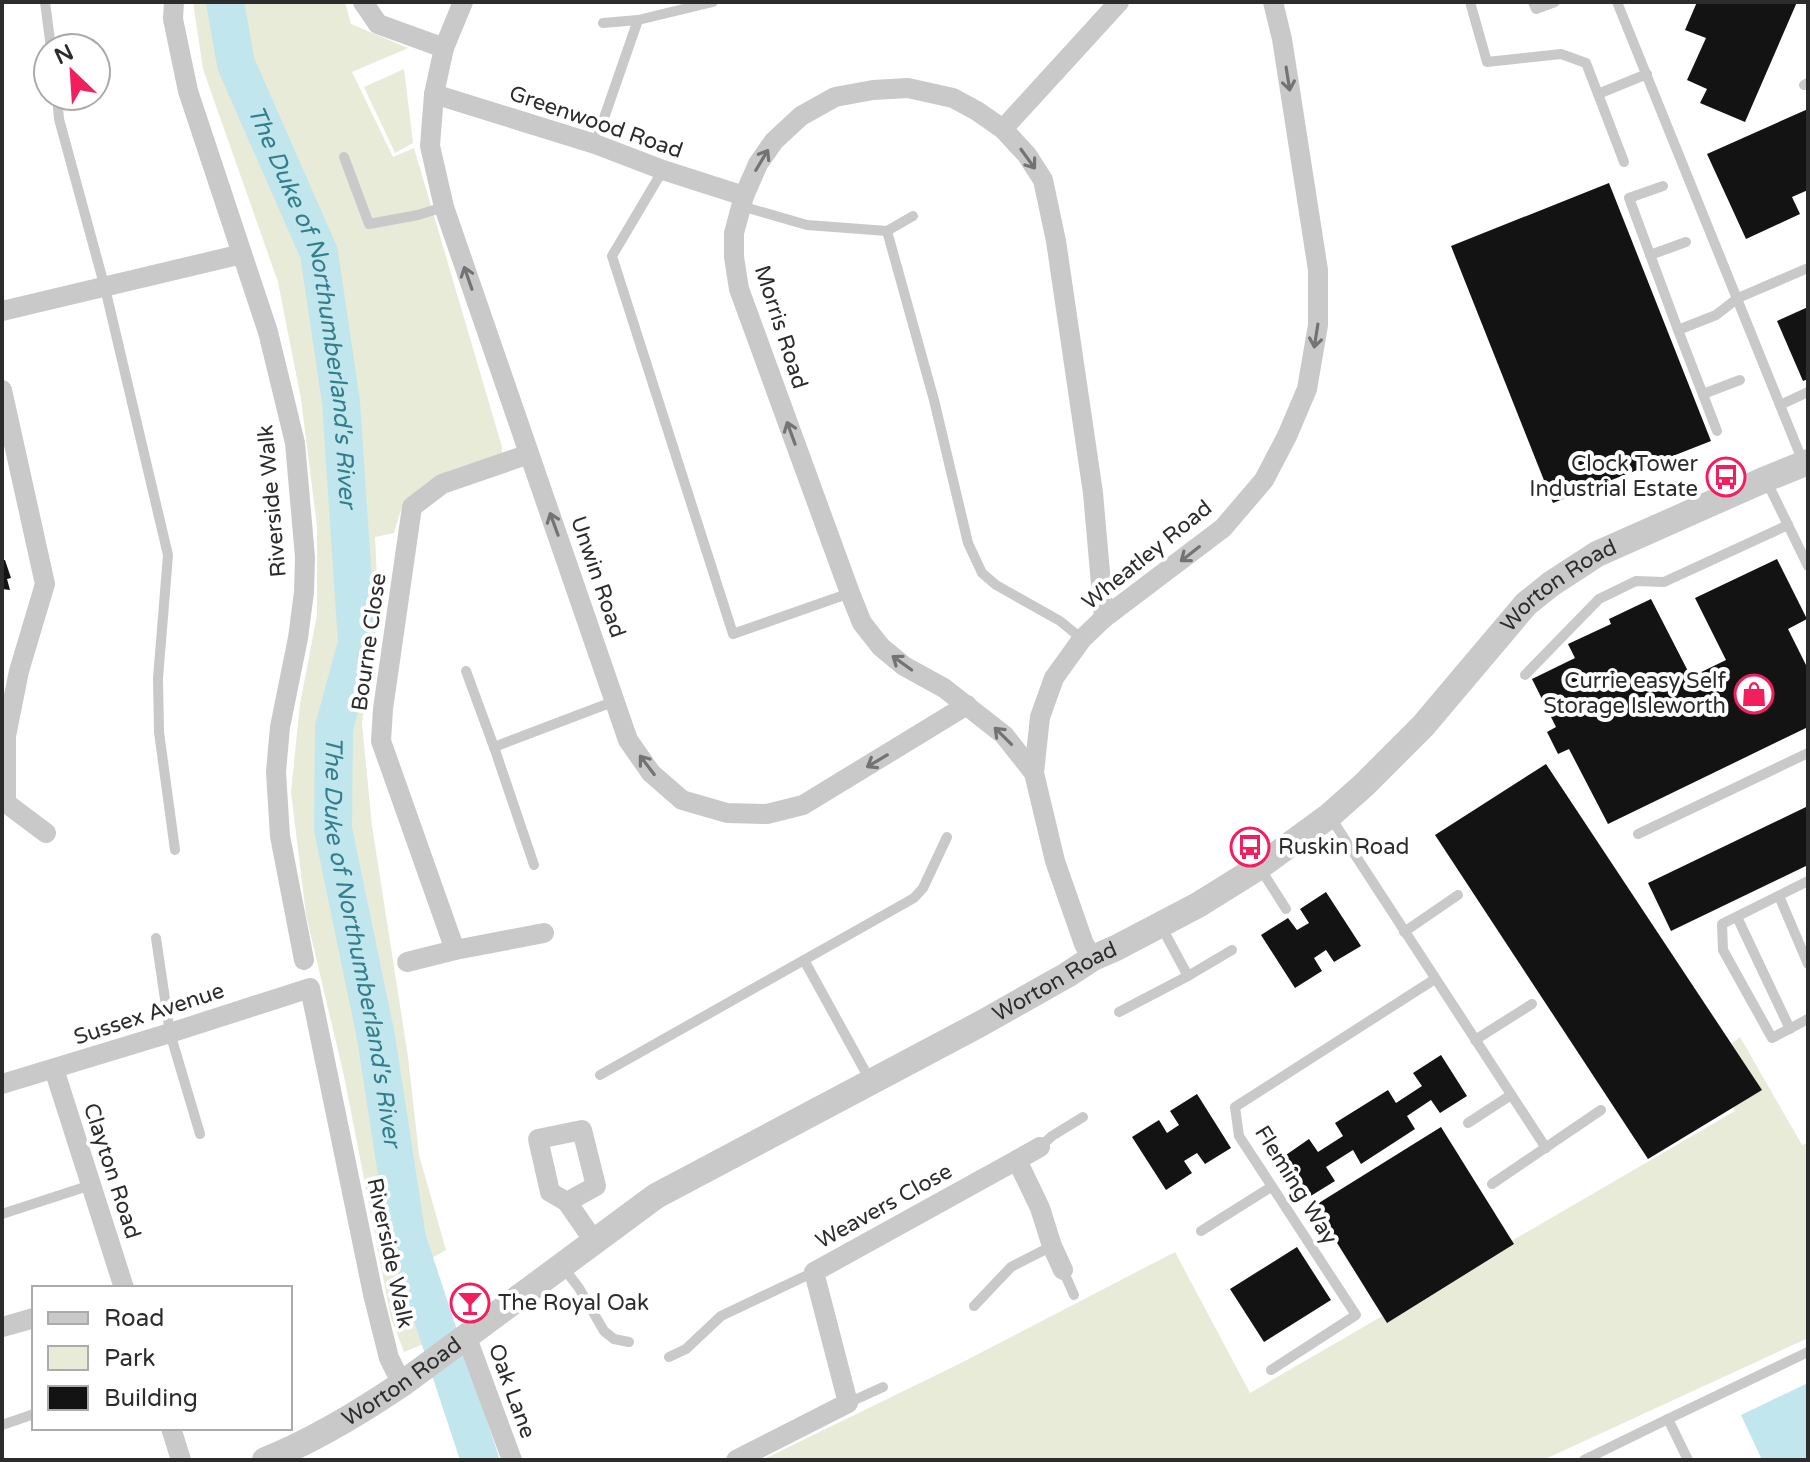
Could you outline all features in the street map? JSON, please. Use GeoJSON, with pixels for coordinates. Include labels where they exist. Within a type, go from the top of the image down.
{"type":"FeatureCollection","features":[{"type":"Feature","properties":{"kind":"street","name":"Riverside Walk"},"geometry":{"type":"LineString","coordinates":[[174,2],[173,19],[188,91],[268,332],[295,443],[305,557],[304,592],[280,727],[276,772],[280,836],[304,960]]}},
{"type":"Feature","properties":{"kind":"street"},"geometry":{"type":"LineString","coordinates":[[363,2],[378,24],[444,48]]}},
{"type":"Feature","properties":{"kind":"street","name":"Unwin Road"},"geometry":{"type":"LineString","coordinates":[[463,2],[444,48],[434,94],[430,146],[444,207],[628,740],[651,773],[682,800],[727,813],[767,814],[803,805],[967,705]]}},
{"type":"Feature","properties":{"kind":"street"},"geometry":{"type":"LineString","coordinates":[[1003,129],[1119,2]]}},
{"type":"Feature","properties":{"kind":"street","name":"Wheatley Road"},"geometry":{"type":"LineString","coordinates":[[1034,773],[1040,717],[1054,678],[1082,639],[1104,618],[1223,528],[1264,480],[1307,389],[1318,325],[1318,270],[1282,39],[1273,2]]}},
{"type":"Feature","properties":{"kind":"street","name":"Morris Road"},"geometry":{"type":"LineString","coordinates":[[967,705],[904,666],[881,647],[862,623],[739,289],[734,233],[742,201],[758,164],[774,141],[801,116],[835,97],[873,90],[908,88],[953,98],[1003,129],[1027,155],[1043,180],[1056,241],[1093,493],[1104,618]]}},
{"type":"Feature","properties":{"kind":"street","name":"Greenwood Road"},"geometry":{"type":"LineString","coordinates":[[434,94],[595,144],[742,201]]}},
{"type":"Feature","properties":{"kind":"street"},"geometry":{"type":"LineString","coordinates":[[2,311],[242,254]]}},
{"type":"Feature","properties":{"kind":"street"},"geometry":{"type":"LineString","coordinates":[[2,390],[45,584],[10,675],[4,803],[46,833]]}},
{"type":"Feature","properties":{"kind":"street","name":"Bourne Close"},"geometry":{"type":"LineString","coordinates":[[455,950],[381,741],[412,507],[442,484],[529,454]]}},
{"type":"Feature","properties":{"kind":"street","name":"Worton Road"},"geometry":{"type":"LineString","coordinates":[[265,1460],[372,1404],[402,1384],[656,1196],[1031,996],[1093,958],[1198,905],[1259,867],[1329,816],[1364,785],[1423,726],[1526,604],[1551,584],[1597,554],[1806,463]]}},
{"type":"Feature","properties":{"kind":"street"},"geometry":{"type":"LineString","coordinates":[[967,705],[1004,735],[1034,773],[1055,861],[1084,944],[1093,958]]}},
{"type":"Feature","properties":{"kind":"street"},"geometry":{"type":"LineString","coordinates":[[407,962],[544,933]]}},
{"type":"Feature","properties":{"kind":"street","name":"Riverside Walk"},"geometry":{"type":"LineString","coordinates":[[310,988],[373,1294],[389,1358],[402,1384]]}},
{"type":"Feature","properties":{"kind":"street","name":"Sussex Avenue"},"geometry":{"type":"LineString","coordinates":[[2,1084],[310,988]]}},
{"type":"Feature","properties":{"kind":"street","name":"Clayton Road"},"geometry":{"type":"LineString","coordinates":[[54,1069],[123,1286]]}},
{"type":"Feature","properties":{"kind":"street","name":"Weavers Close"},"geometry":{"type":"LineString","coordinates":[[848,1403],[814,1272],[1040,1147]]}},
{"type":"Feature","properties":{"kind":"street"},"geometry":{"type":"LineString","coordinates":[[1017,1160],[1040,1208],[1063,1270]]}},
{"type":"Feature","properties":{"kind":"street"},"geometry":{"type":"LineString","coordinates":[[567,1202],[594,1241]]}},
{"type":"Feature","properties":{"kind":"street"},"geometry":{"type":"LineString","coordinates":[[2,1327],[32,1319]]}},
{"type":"Feature","properties":{"kind":"street","name":"Oak Lane"},"geometry":{"type":"LineString","coordinates":[[461,1342],[512,1460]]}},
{"type":"Feature","properties":{"kind":"street"},"geometry":{"type":"LineString","coordinates":[[736,1460],[848,1403]]}},
{"type":"Feature","properties":{"kind":"street"},"geometry":{"type":"LineString","coordinates":[[172,1430],[181,1460]]}},
{"type":"Feature","properties":{"kind":"lane"},"geometry":{"type":"LineString","coordinates":[[45,2],[49,32]]}},
{"type":"Feature","properties":{"kind":"lane"},"geometry":{"type":"LineString","coordinates":[[603,23],[638,20],[713,2]]}},
{"type":"Feature","properties":{"kind":"lane"},"geometry":{"type":"LineString","coordinates":[[1470,2],[1487,62],[1561,54],[1586,63],[1624,162]]}},
{"type":"Feature","properties":{"kind":"lane"},"geometry":{"type":"LineString","coordinates":[[1534,6],[1555,2]]}},
{"type":"Feature","properties":{"kind":"lane"},"geometry":{"type":"LineString","coordinates":[[1617,2],[1806,463]]}},
{"type":"Feature","properties":{"kind":"lane"},"geometry":{"type":"LineString","coordinates":[[595,144],[638,20]]}},
{"type":"Feature","properties":{"kind":"lane"},"geometry":{"type":"LineString","coordinates":[[1598,94],[1647,74]]}},
{"type":"Feature","properties":{"kind":"lane"},"geometry":{"type":"LineString","coordinates":[[58,112],[105,288],[168,555],[158,678],[159,732],[175,850]]}},
{"type":"Feature","properties":{"kind":"lane"},"geometry":{"type":"LineString","coordinates":[[344,157],[369,224],[444,207]]}},
{"type":"Feature","properties":{"kind":"lane"},"geometry":{"type":"LineString","coordinates":[[663,170],[612,256],[733,634],[850,593]]}},
{"type":"Feature","properties":{"kind":"lane"},"geometry":{"type":"LineString","coordinates":[[1663,186],[1629,198],[1717,431]]}},
{"type":"Feature","properties":{"kind":"lane"},"geometry":{"type":"LineString","coordinates":[[742,201],[807,225],[887,231],[913,216]]}},
{"type":"Feature","properties":{"kind":"lane"},"geometry":{"type":"LineString","coordinates":[[887,231],[934,400],[968,543],[982,573],[996,585],[1060,621],[1082,639]]}},
{"type":"Feature","properties":{"kind":"lane"},"geometry":{"type":"LineString","coordinates":[[1650,255],[1686,242]]}},
{"type":"Feature","properties":{"kind":"lane"},"geometry":{"type":"LineString","coordinates":[[1678,330],[1716,315],[1738,298],[1808,268]]}},
{"type":"Feature","properties":{"kind":"lane"},"geometry":{"type":"LineString","coordinates":[[1703,394],[1740,380]]}},
{"type":"Feature","properties":{"kind":"lane"},"geometry":{"type":"LineString","coordinates":[[1780,405],[1808,392]]}},
{"type":"Feature","properties":{"kind":"lane"},"geometry":{"type":"LineString","coordinates":[[1766,479],[1808,566]]}},
{"type":"Feature","properties":{"kind":"lane"},"geometry":{"type":"LineString","coordinates":[[1525,675],[1599,599],[1636,581],[1664,582],[1788,525]]}},
{"type":"Feature","properties":{"kind":"lane"},"geometry":{"type":"LineString","coordinates":[[466,671],[534,865]]}},
{"type":"Feature","properties":{"kind":"lane"},"geometry":{"type":"LineString","coordinates":[[494,747],[615,701]]}},
{"type":"Feature","properties":{"kind":"lane"},"geometry":{"type":"LineString","coordinates":[[1638,834],[1808,753]]}},
{"type":"Feature","properties":{"kind":"lane"},"geometry":{"type":"LineString","coordinates":[[1329,816],[1546,1148]]}},
{"type":"Feature","properties":{"kind":"lane"},"geometry":{"type":"LineString","coordinates":[[600,1075],[914,898],[923,888],[947,837]]}},
{"type":"Feature","properties":{"kind":"lane"},"geometry":{"type":"LineString","coordinates":[[1259,867],[1286,909]]}},
{"type":"Feature","properties":{"kind":"lane"},"geometry":{"type":"LineString","coordinates":[[1808,881],[1722,924],[1723,950],[1772,1038],[1808,1019]]}},
{"type":"Feature","properties":{"kind":"lane"},"geometry":{"type":"LineString","coordinates":[[1404,932],[1458,895]]}},
{"type":"Feature","properties":{"kind":"lane"},"geometry":{"type":"LineString","coordinates":[[1779,896],[1808,964]]}},
{"type":"Feature","properties":{"kind":"lane"},"geometry":{"type":"LineString","coordinates":[[1737,917],[1790,1029]]}},
{"type":"Feature","properties":{"kind":"lane"},"geometry":{"type":"LineString","coordinates":[[1160,925],[1188,976]]}},
{"type":"Feature","properties":{"kind":"lane"},"geometry":{"type":"LineString","coordinates":[[156,938],[170,1033],[200,1134]]}},
{"type":"Feature","properties":{"kind":"lane"},"geometry":{"type":"LineString","coordinates":[[1119,1012],[1232,950]]}},
{"type":"Feature","properties":{"kind":"lane"},"geometry":{"type":"LineString","coordinates":[[804,960],[871,1082]]}},
{"type":"Feature","properties":{"kind":"lane","name":"Fleming Way"},"geometry":{"type":"LineString","coordinates":[[1271,1370],[1356,1315],[1239,1136],[1235,1107],[1435,979]]}},
{"type":"Feature","properties":{"kind":"lane"},"geometry":{"type":"LineString","coordinates":[[1475,1040],[1532,1004]]}},
{"type":"Feature","properties":{"kind":"lane"},"geometry":{"type":"LineString","coordinates":[[1468,1123],[1511,1095]]}},
{"type":"Feature","properties":{"kind":"lane"},"geometry":{"type":"LineString","coordinates":[[1492,1184],[1601,1110]]}},
{"type":"Feature","properties":{"kind":"lane"},"geometry":{"type":"LineString","coordinates":[[1040,1147],[1083,1117]]}},
{"type":"Feature","properties":{"kind":"lane"},"geometry":{"type":"LineString","coordinates":[[2,1214],[91,1185]]}},
{"type":"Feature","properties":{"kind":"lane"},"geometry":{"type":"LineString","coordinates":[[1201,1231],[1271,1187]]}},
{"type":"Feature","properties":{"kind":"lane"},"geometry":{"type":"LineString","coordinates":[[974,1306],[1011,1267],[1052,1246]]}},
{"type":"Feature","properties":{"kind":"lane"},"geometry":{"type":"LineString","coordinates":[[562,1265],[604,1331],[614,1339],[629,1342]]}},
{"type":"Feature","properties":{"kind":"lane"},"geometry":{"type":"LineString","coordinates":[[1063,1270],[1074,1295]]}},
{"type":"Feature","properties":{"kind":"lane"},"geometry":{"type":"LineString","coordinates":[[669,1357],[686,1349],[721,1316],[814,1272]]}},
{"type":"Feature","properties":{"kind":"lane"},"geometry":{"type":"LineString","coordinates":[[1584,1460],[1808,1352]]}},
{"type":"Feature","properties":{"kind":"lane"},"geometry":{"type":"LineString","coordinates":[[848,1403],[883,1387]]}},
{"type":"Feature","properties":{"kind":"lane"},"geometry":{"type":"LineString","coordinates":[[2,1425],[32,1415]]}},
{"type":"Feature","properties":{"kind":"lane"},"geometry":{"type":"LineString","coordinates":[[1668,1419],[1688,1460]]}},
{"type":"Feature","properties":{"kind":"green space"},"geometry":{"type":"Polygon","coordinates":[[[193,2],[216,2],[229,71],[298,222],[312,285],[338,498],[343,605],[327,716],[320,822],[358,993],[397,1224],[426,1343],[404,1352],[391,1318],[344,1076],[306,915],[291,792],[300,704],[317,615],[317,526],[301,399],[278,282],[203,69],[193,2]]]}},
{"type":"Feature","properties":{"kind":"green space"},"geometry":{"type":"Polygon","coordinates":[[[235,2],[345,2],[351,24],[408,48],[352,72],[393,157],[414,148],[502,447],[502,455],[434,482],[403,503],[394,533],[375,537],[378,601],[362,723],[372,826],[408,1057],[419,1155],[446,1250],[428,1260],[416,1223],[346,822],[342,741],[353,682],[366,638],[362,538],[338,297],[328,248],[249,71],[235,2]]]}},
{"type":"Feature","properties":{"kind":"green space"},"geometry":{"type":"Polygon","coordinates":[[[404,69],[413,143],[395,153],[364,87],[404,69]]]}},
{"type":"Feature","properties":{"kind":"green space"},"geometry":{"type":"Polygon","coordinates":[[[1740,1037],[1802,1145],[1808,1143],[1808,1338],[1543,1460],[762,1460],[959,1364],[1175,1252],[1250,1393],[1735,1111],[1710,1060],[1740,1037]]]}},
{"type":"Feature","properties":{"kind":"water"},"geometry":{"type":"Polygon","coordinates":[[[1808,1383],[1808,1460],[1762,1460],[1741,1415],[1808,1383]]]}},
{"type":"Feature","properties":{"kind":"building"},"geometry":{"type":"Polygon","coordinates":[[[1697,2],[1797,2],[1745,122],[1700,103],[1707,89],[1687,80],[1706,38],[1685,30],[1697,2]]]}},
{"type":"Feature","properties":{"kind":"building"},"geometry":{"type":"Polygon","coordinates":[[[1808,109],[1808,190],[1792,197],[1800,214],[1746,239],[1707,154],[1808,109]]]}},
{"type":"Feature","properties":{"kind":"building"},"geometry":{"type":"Polygon","coordinates":[[[1609,183],[1711,441],[1553,503],[1451,246],[1609,183]]]}},
{"type":"Feature","properties":{"kind":"building"},"geometry":{"type":"Polygon","coordinates":[[[1808,307],[1808,379],[1803,381],[1777,321],[1808,307]]]}},
{"type":"Feature","properties":{"kind":"building"},"geometry":{"type":"Polygon","coordinates":[[[1777,559],[1807,619],[1788,629],[1808,669],[1808,727],[1608,824],[1569,749],[1558,754],[1547,732],[1556,727],[1532,679],[1575,658],[1568,644],[1611,624],[1609,619],[1651,599],[1691,677],[1726,660],[1695,598],[1777,559]]]}},
{"type":"Feature","properties":{"kind":"building"},"geometry":{"type":"Polygon","coordinates":[[[2,560],[5,560],[11,578],[7,579],[10,590],[2,589],[2,560]]]}},
{"type":"Feature","properties":{"kind":"building"},"geometry":{"type":"Polygon","coordinates":[[[1546,764],[1762,1090],[1648,1159],[1435,835],[1546,764]]]}},
{"type":"Feature","properties":{"kind":"building"},"geometry":{"type":"Polygon","coordinates":[[[1808,806],[1808,865],[1671,931],[1648,883],[1808,806]]]}},
{"type":"Feature","properties":{"kind":"building"},"geometry":{"type":"Polygon","coordinates":[[[1326,892],[1361,946],[1334,962],[1326,950],[1314,958],[1322,971],[1295,988],[1261,935],[1288,918],[1297,930],[1309,923],[1300,909],[1326,892]]]}},
{"type":"Feature","properties":{"kind":"building"},"geometry":{"type":"Polygon","coordinates":[[[1441,1055],[1467,1096],[1440,1113],[1431,1100],[1407,1116],[1415,1129],[1361,1164],[1353,1150],[1326,1167],[1335,1181],[1309,1197],[1283,1157],[1309,1139],[1318,1152],[1343,1136],[1335,1123],[1388,1090],[1396,1103],[1422,1086],[1413,1073],[1441,1055]]]}},
{"type":"Feature","properties":{"kind":"building"},"geometry":{"type":"Polygon","coordinates":[[[1197,1094],[1231,1148],[1205,1164],[1197,1153],[1184,1161],[1192,1173],[1166,1190],[1132,1137],[1159,1120],[1167,1133],[1179,1125],[1170,1111],[1197,1094]]]}},
{"type":"Feature","properties":{"kind":"building"},"geometry":{"type":"Polygon","coordinates":[[[1441,1127],[1514,1244],[1387,1323],[1314,1206],[1441,1127]]]}},
{"type":"Feature","properties":{"kind":"building"},"geometry":{"type":"Polygon","coordinates":[[[1297,1247],[1331,1300],[1264,1342],[1230,1289],[1297,1247]]]}},
{"type":"Feature","properties":{"kind":"waterway","name":"The Duke of Northumberland's River"},"geometry":{"type":"LineString","coordinates":[[225,2],[236,64],[319,253],[341,402],[357,643],[334,728],[333,829],[376,1037],[407,1239],[480,1460]]}},
{"type":"Feature","properties":{"kind":"place","name":"Clock Tower Industrial Estate"},"geometry":{"type":"Point","coordinates":[1726,477]}},
{"type":"Feature","properties":{"kind":"place","name":"Currie easy Self Storage Isleworth"},"geometry":{"type":"Point","coordinates":[1754,694]}},
{"type":"Feature","properties":{"kind":"place","name":"Ruskin Road"},"geometry":{"type":"Point","coordinates":[1250,847]}},
{"type":"Feature","properties":{"kind":"place","name":"The Royal Oak"},"geometry":{"type":"Point","coordinates":[470,1303]}}]}
